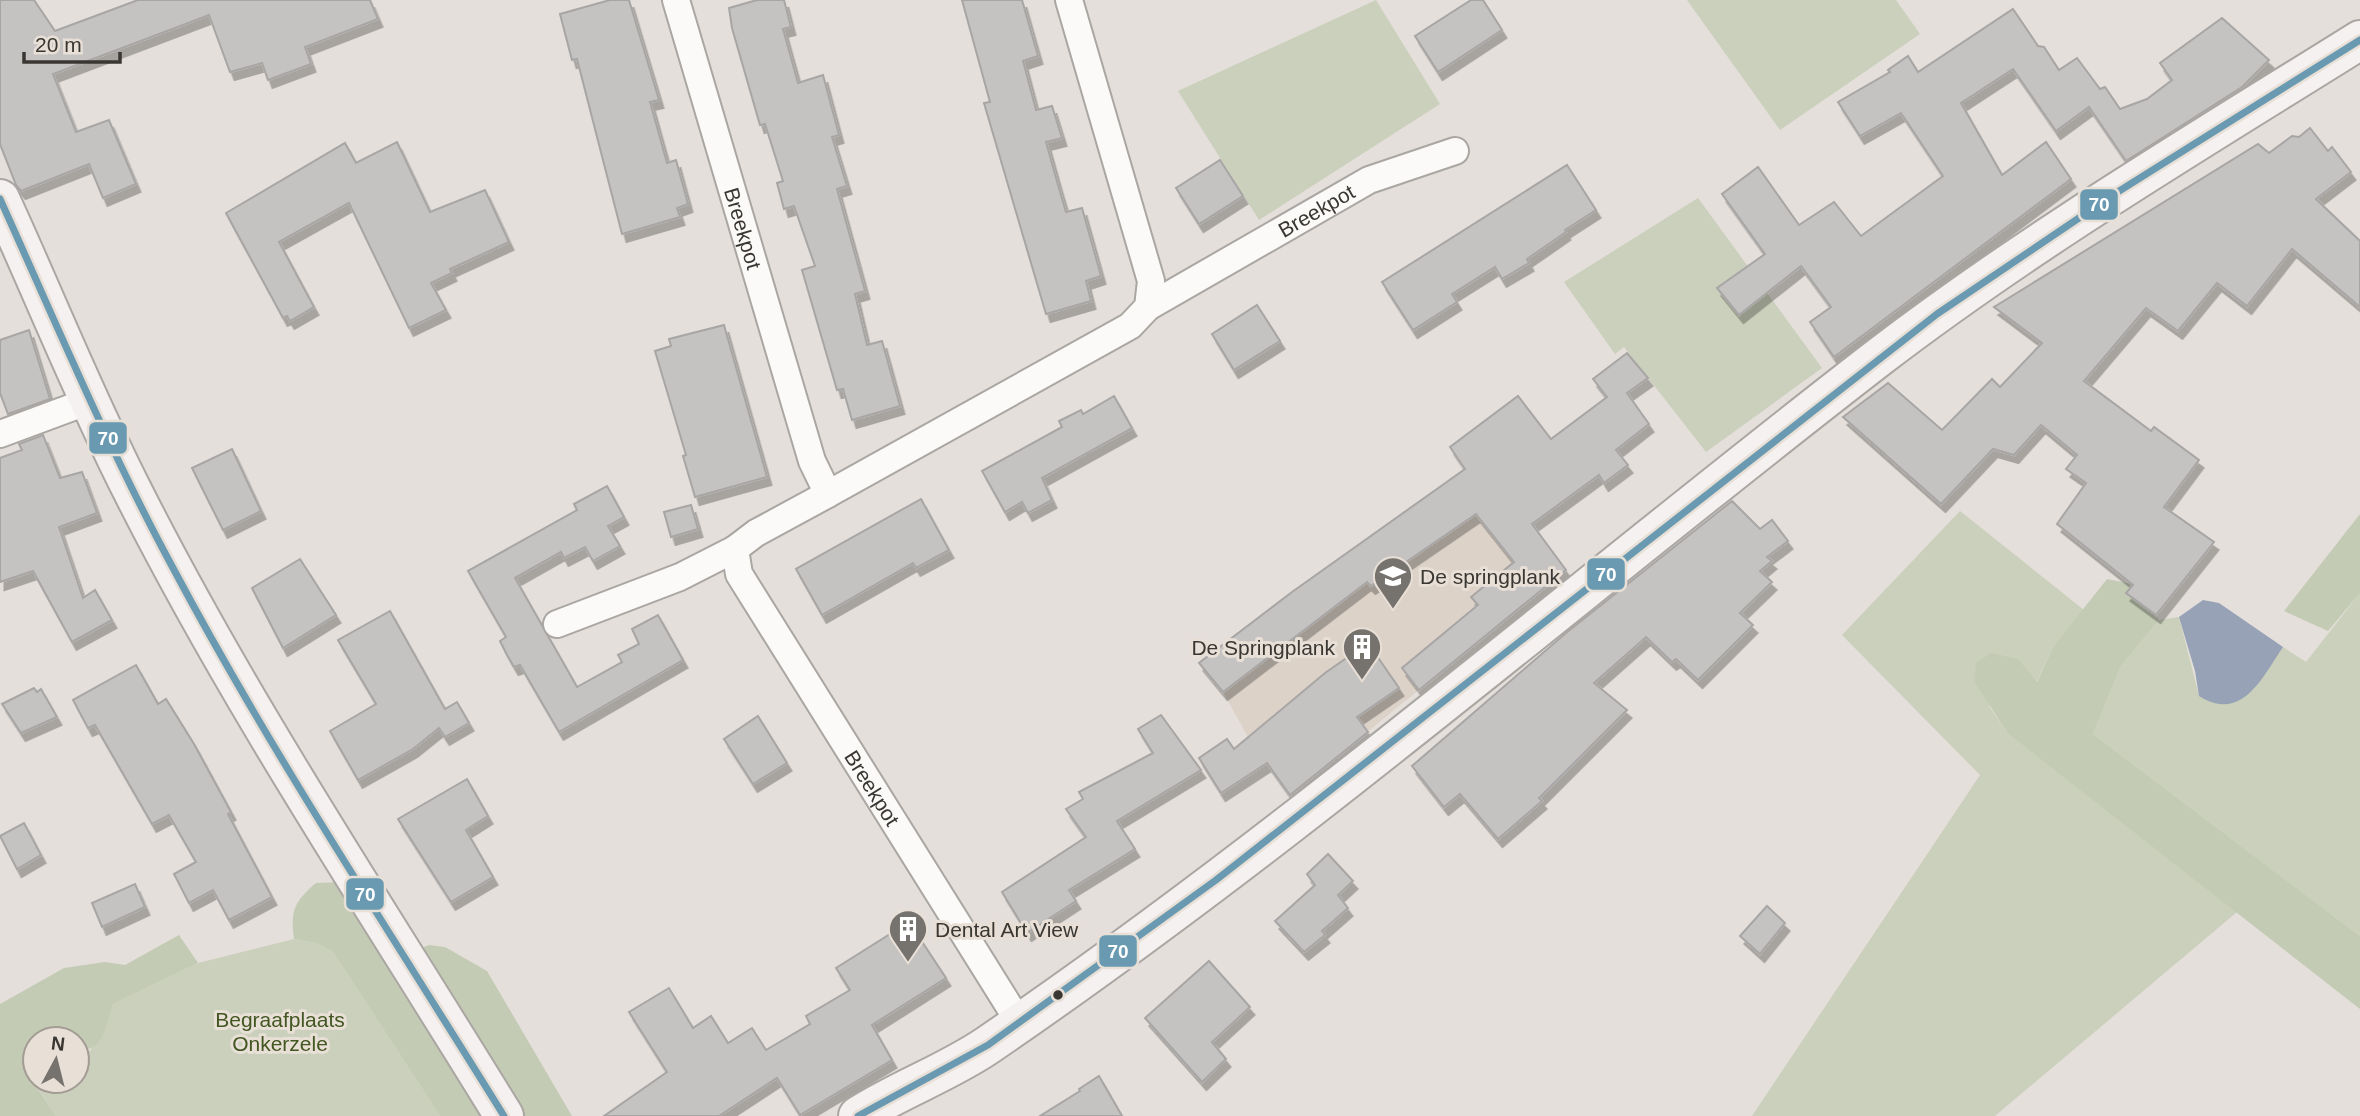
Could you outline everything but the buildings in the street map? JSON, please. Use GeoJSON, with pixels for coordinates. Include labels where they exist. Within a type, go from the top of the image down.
{"type":"FeatureCollection","features":[{"type":"Feature","properties":{"kind":"street","name":"Breekpot"},"geometry":{"type":"LineString","coordinates":[[676,0],[812,461],[828,494]]}},
{"type":"Feature","properties":{"kind":"street"},"geometry":{"type":"LineString","coordinates":[[1069,0],[1151,281],[1148,307]]}},
{"type":"Feature","properties":{"kind":"street"},"geometry":{"type":"LineString","coordinates":[[858,1116],[944,1073],[1197,897],[1952,303],[2065,224],[2360,40]]}},
{"type":"Feature","properties":{"kind":"street","name":"Breekpot"},"geometry":{"type":"LineString","coordinates":[[557,624],[681,576],[735,550],[756,533],[1130,326],[1148,307],[1369,180],[1455,151]]}},
{"type":"Feature","properties":{"kind":"street"},"geometry":{"type":"LineString","coordinates":[[0,199],[89,401],[183,585],[283,760],[504,1116]]}},
{"type":"Feature","properties":{"kind":"street"},"geometry":{"type":"LineString","coordinates":[[0,434],[89,401]]}},
{"type":"Feature","properties":{"kind":"street","name":"Breekpot"},"geometry":{"type":"LineString","coordinates":[[735,550],[739,574],[1019,1022]]}},
{"type":"Feature","properties":{"kind":"shaded area","name":"De springplank"},"geometry":{"type":"Polygon","coordinates":[[[1481,458],[1566,570],[1290,795],[1248,737],[1223,692],[1199,663],[1292,592],[1481,458]]]}},
{"type":"Feature","properties":{"kind":"green space"},"geometry":{"type":"Polygon","coordinates":[[[1376,0],[1440,104],[1259,220],[1178,91],[1376,0]]]}},
{"type":"Feature","properties":{"kind":"green space"},"geometry":{"type":"Polygon","coordinates":[[[1687,0],[1896,0],[1920,34],[1780,130],[1687,0]]]}},
{"type":"Feature","properties":{"kind":"green space"},"geometry":{"type":"Polygon","coordinates":[[[1698,198],[1822,368],[1706,452],[1624,347],[1615,354],[1564,282],[1698,198]]]}},
{"type":"Feature","properties":{"kind":"green space"},"geometry":{"type":"Polygon","coordinates":[[[1960,511],[2084,610],[2053,647],[2036,683],[1989,706],[2008,734],[2237,912],[1995,1116],[1752,1116],[1980,775],[1842,635],[1960,511]]]}},
{"type":"Feature","properties":{"kind":"green space"},"geometry":{"type":"Polygon","coordinates":[[[2360,514],[2360,593],[2328,631],[2284,611],[2360,514]]]}},
{"type":"Feature","properties":{"kind":"green space"},"geometry":{"type":"Polygon","coordinates":[[[2107,579],[2137,585],[2159,620],[2121,666],[2093,734],[2360,936],[2360,1009],[2008,734],[1974,681],[1976,663],[1991,653],[2018,659],[2037,682],[2053,647],[2107,579]]]}},
{"type":"Feature","properties":{"kind":"green space"},"geometry":{"type":"Polygon","coordinates":[[[2360,593],[2360,936],[2093,734],[2121,666],[2159,620],[2179,617],[2199,696],[2253,690],[2283,647],[2306,662],[2360,593]]]}},
{"type":"Feature","properties":{"kind":"green space"},"geometry":{"type":"Polygon","coordinates":[[[345,882],[397,958],[429,945],[445,947],[487,971],[572,1116],[440,1116],[333,952],[316,943],[294,939],[294,913],[303,895],[316,883],[345,882]]]}},
{"type":"Feature","properties":{"kind":"green space"},"geometry":{"type":"Polygon","coordinates":[[[179,935],[198,963],[113,1004],[102,1036],[93,1047],[91,1025],[21,1025],[21,1095],[42,1095],[56,1116],[0,1116],[0,1004],[64,968],[105,962],[125,965],[179,935]]]}},
{"type":"Feature","properties":{"kind":"green space","name":"Begraafplaats Onkerzele"},"geometry":{"type":"Polygon","coordinates":[[[294,939],[316,943],[333,952],[440,1116],[56,1116],[42,1095],[91,1095],[91,1049],[113,1004],[198,963],[294,939]]]}},
{"type":"Feature","properties":{"kind":"water"},"geometry":{"type":"Polygon","coordinates":[[[2203,600],[2219,603],[2283,647],[2259,683],[2239,701],[2214,703],[2199,696],[2195,671],[2179,617],[2203,600]]]}},
{"type":"Feature","properties":{"kind":"transit line","name":"70"},"geometry":{"type":"LineString","coordinates":[[858,1116],[988,1045],[1216,880],[1937,314],[2116,193],[2360,40]]}},
{"type":"Feature","properties":{"kind":"transit line","name":"70"},"geometry":{"type":"LineString","coordinates":[[0,199],[126,477],[211,638],[334,845],[504,1116]]}},
{"type":"Feature","properties":{"kind":"place","name":"De springplank"},"geometry":{"type":"Point","coordinates":[1393,610]}},
{"type":"Feature","properties":{"kind":"place","name":"De Springplank"},"geometry":{"type":"Point","coordinates":[1362,681]}},
{"type":"Feature","properties":{"kind":"place","name":"Dental Art View"},"geometry":{"type":"Point","coordinates":[908,963]}}]}
